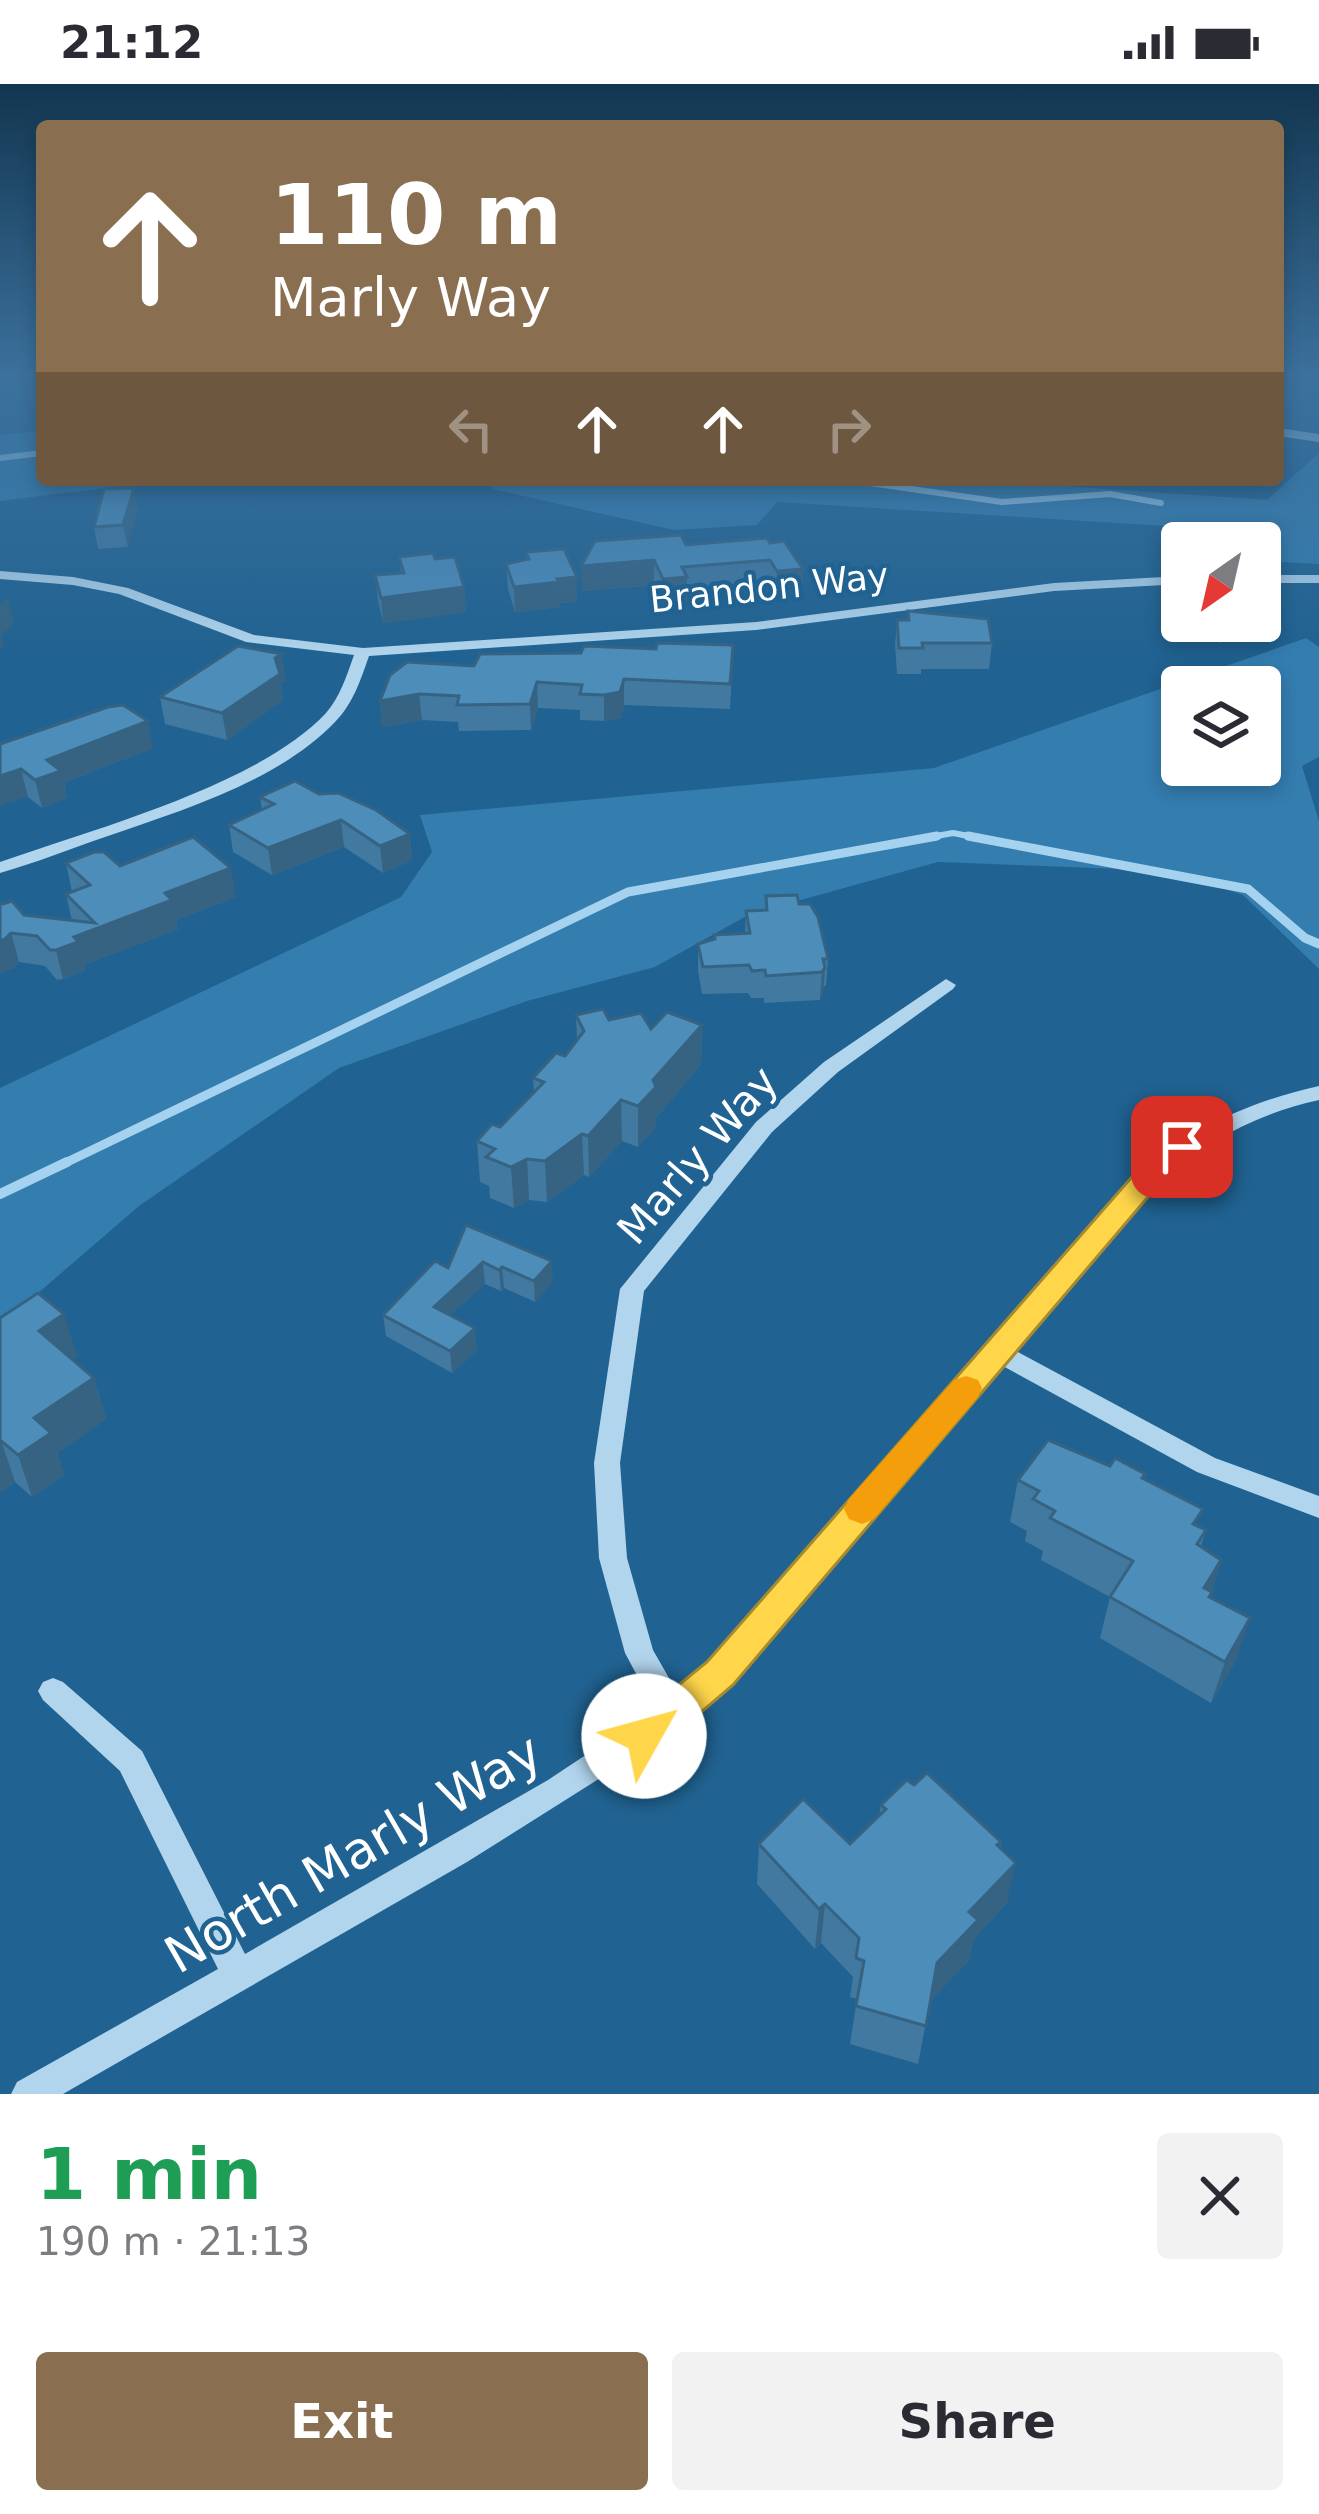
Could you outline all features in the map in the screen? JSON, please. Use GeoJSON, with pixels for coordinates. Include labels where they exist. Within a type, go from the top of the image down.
{"type":"FeatureCollection","features":[{"type":"Feature","properties":{"kind":"street","name":"Brandon Way"},"geometry":{"type":"LineString","coordinates":[[0,575],[123,591],[250,639],[363,652],[740,628],[1054,586],[1161,581]]}},
{"type":"Feature","properties":{"kind":"street"},"geometry":{"type":"LineString","coordinates":[[1281,579],[1319,579]]}},
{"type":"Feature","properties":{"kind":"street"},"geometry":{"type":"LineString","coordinates":[[0,868],[229,782],[289,752],[329,719],[345,698],[363,652]]}},
{"type":"Feature","properties":{"kind":"street","name":"Marly Way"},"geometry":{"type":"LineString","coordinates":[[675,1714],[639,1653],[613,1558],[607,1462],[632,1289],[764,1127],[831,1067],[946,985]]}},
{"type":"Feature","properties":{"kind":"street"},"geometry":{"type":"LineString","coordinates":[[1319,1093],[1236,1118],[1182,1147],[1148,1177],[998,1352],[1206,1465],[1319,1507]]}},
{"type":"Feature","properties":{"kind":"street","name":"North Marly Way"},"geometry":{"type":"LineString","coordinates":[[29,2094],[609,1760],[675,1714],[720,1673],[998,1352]]}},
{"type":"Feature","properties":{"kind":"street"},"geometry":{"type":"LineString","coordinates":[[53,1691],[130,1761],[238,1975]]}},
{"type":"Feature","properties":{"kind":"shaded area"},"geometry":{"type":"Polygon","coordinates":[[[0,469],[36,469],[36,486],[121,486],[0,501],[0,469]]]}},
{"type":"Feature","properties":{"kind":"shaded area"},"geometry":{"type":"Polygon","coordinates":[[[1302,469],[1319,469],[1319,564],[1281,562],[1281,522],[1161,522],[1161,526],[777,502],[757,525],[674,530],[491,486],[1062,486],[1267,500],[1302,469]]]}},
{"type":"Feature","properties":{"kind":"shaded area"},"geometry":{"type":"Polygon","coordinates":[[[1306,638],[1319,647],[1319,757],[1302,766],[1319,821],[1319,969],[1243,895],[1172,871],[938,862],[750,914],[655,967],[527,1001],[339,1068],[139,1206],[0,1326],[0,1088],[401,897],[432,852],[420,815],[934,768],[1161,689],[1161,786],[1281,786],[1281,666],[1226,666],[1306,638]]]}},
{"type":"Feature","properties":{"kind":"building"},"geometry":{"type":"Polygon","coordinates":[[[134,488],[123,525],[94,527],[104,489],[134,488]]]}},
{"type":"Feature","properties":{"kind":"building"},"geometry":{"type":"Polygon","coordinates":[[[681,535],[686,545],[767,538],[770,543],[784,541],[803,569],[777,571],[770,560],[682,567],[687,577],[663,579],[654,560],[581,566],[595,541],[681,535]]]}},
{"type":"Feature","properties":{"kind":"building"},"geometry":{"type":"Polygon","coordinates":[[[564,549],[577,577],[514,587],[506,564],[529,559],[526,552],[564,549]]]}},
{"type":"Feature","properties":{"kind":"building"},"geometry":{"type":"Polygon","coordinates":[[[433,553],[435,559],[455,557],[464,587],[381,598],[375,575],[404,573],[399,557],[433,553]]]}},
{"type":"Feature","properties":{"kind":"building"},"geometry":{"type":"Polygon","coordinates":[[[908,611],[988,619],[992,643],[922,643],[923,648],[899,648],[897,620],[909,620],[908,611]]]}},
{"type":"Feature","properties":{"kind":"building"},"geometry":{"type":"Polygon","coordinates":[[[657,643],[733,645],[730,684],[624,679],[620,692],[604,695],[580,694],[582,685],[537,682],[530,704],[457,705],[459,696],[419,694],[380,701],[390,675],[407,662],[474,666],[480,654],[581,653],[584,646],[656,649],[657,643]]]}},
{"type":"Feature","properties":{"kind":"building"},"geometry":{"type":"Polygon","coordinates":[[[238,646],[282,654],[275,658],[280,674],[222,713],[160,697],[238,646]]]}},
{"type":"Feature","properties":{"kind":"building"},"geometry":{"type":"Polygon","coordinates":[[[123,705],[148,721],[47,760],[61,771],[35,780],[21,769],[0,776],[0,744],[123,705]]]}},
{"type":"Feature","properties":{"kind":"building"},"geometry":{"type":"Polygon","coordinates":[[[295,781],[319,794],[338,793],[376,810],[410,834],[380,846],[341,820],[268,848],[229,825],[274,804],[260,797],[295,781]]]}},
{"type":"Feature","properties":{"kind":"building"},"geometry":{"type":"Polygon","coordinates":[[[193,837],[231,868],[165,893],[172,900],[74,937],[78,942],[56,950],[37,936],[11,933],[0,941],[0,903],[12,901],[24,915],[95,923],[66,894],[90,885],[66,863],[104,852],[120,866],[193,837]]]}},
{"type":"Feature","properties":{"kind":"building"},"geometry":{"type":"Polygon","coordinates":[[[797,895],[799,904],[810,904],[818,917],[828,959],[823,959],[822,972],[766,976],[765,970],[752,971],[749,965],[703,967],[698,944],[715,939],[714,935],[750,933],[746,911],[767,910],[766,896],[797,895]]]}},
{"type":"Feature","properties":{"kind":"building"},"geometry":{"type":"Polygon","coordinates":[[[603,1009],[609,1020],[641,1013],[651,1029],[667,1012],[702,1025],[653,1080],[656,1087],[638,1106],[621,1100],[588,1136],[582,1134],[545,1161],[527,1159],[511,1167],[486,1157],[495,1149],[477,1141],[492,1124],[500,1127],[544,1082],[533,1078],[556,1053],[565,1056],[584,1031],[576,1015],[603,1009]]]}},
{"type":"Feature","properties":{"kind":"building"},"geometry":{"type":"Polygon","coordinates":[[[466,1225],[552,1261],[534,1281],[483,1262],[434,1307],[475,1328],[450,1351],[383,1315],[435,1261],[448,1268],[466,1225]]]}},
{"type":"Feature","properties":{"kind":"building"},"geometry":{"type":"Polygon","coordinates":[[[38,1293],[64,1314],[39,1331],[94,1378],[34,1418],[51,1433],[18,1455],[0,1440],[0,1318],[38,1293]]]}},
{"type":"Feature","properties":{"kind":"building"},"geometry":{"type":"Polygon","coordinates":[[[1048,1440],[1110,1466],[1115,1458],[1145,1474],[1142,1478],[1203,1509],[1193,1524],[1206,1530],[1197,1544],[1221,1560],[1204,1588],[1212,1592],[1209,1597],[1250,1618],[1225,1662],[1110,1597],[1133,1561],[1050,1518],[1055,1511],[1033,1499],[1039,1491],[1018,1480],[1048,1440]]]}},
{"type":"Feature","properties":{"kind":"building"},"geometry":{"type":"Polygon","coordinates":[[[927,1773],[1001,1842],[997,1845],[1016,1863],[969,1912],[978,1920],[937,1963],[926,2026],[856,2006],[864,1961],[856,1958],[859,1938],[825,1904],[819,1909],[759,1844],[803,1799],[850,1844],[886,1809],[881,1805],[907,1780],[914,1785],[927,1773]]]}},
{"type":"Feature","properties":{"kind":"waterway"},"geometry":{"type":"LineString","coordinates":[[891,486],[1002,502],[1110,494],[1161,503]]}},
{"type":"Feature","properties":{"kind":"waterway"},"geometry":{"type":"LineString","coordinates":[[920,839],[953,833],[984,839]]}},
{"type":"Feature","properties":{"kind":"waterway"},"geometry":{"type":"LineString","coordinates":[[61,1165],[628,892],[937,836]]}},
{"type":"Feature","properties":{"kind":"waterway"},"geometry":{"type":"LineString","coordinates":[[968,836],[1248,889],[1305,938],[1319,944]]}},
{"type":"Feature","properties":{"kind":"waterway"},"geometry":{"type":"LineString","coordinates":[[0,1194],[67,1162]]}},
{"type":"Feature","properties":{"kind":"slow traffic"},"geometry":{"type":"LineString","coordinates":[[862,1509],[966,1388]]}},
{"type":"Feature","properties":{"kind":"route"},"geometry":{"type":"LineString","coordinates":[[644,1736],[720,1673],[1148,1177],[1182,1147]]}}]}
